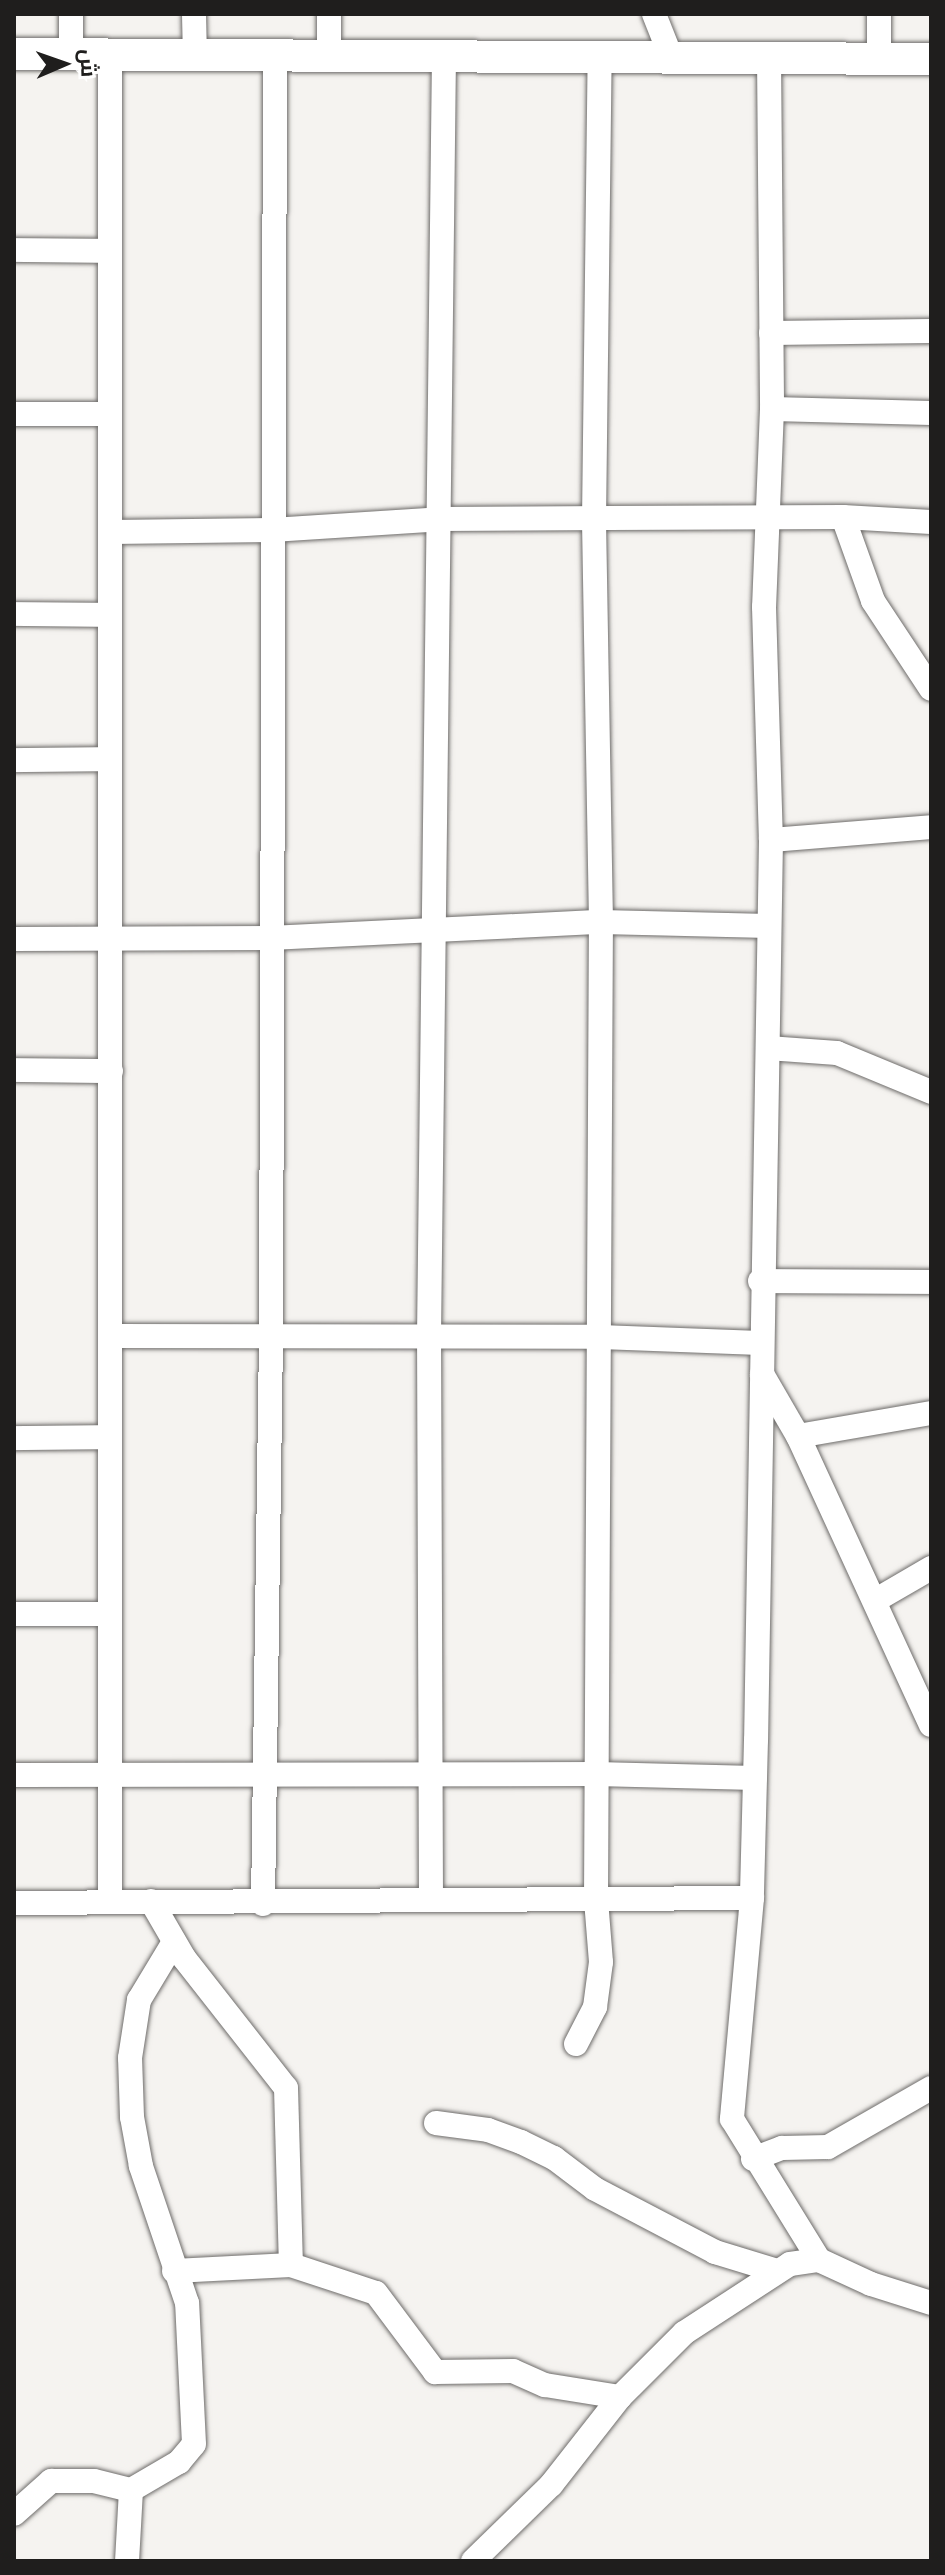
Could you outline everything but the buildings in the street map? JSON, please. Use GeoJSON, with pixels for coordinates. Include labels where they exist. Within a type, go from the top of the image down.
{"type":"FeatureCollection","features":[{"type":"Feature","properties":{"kind":"main road"},"geometry":{"type":"LineString","coordinates":[[14,54],[931,59]]}},
{"type":"Feature","properties":{"kind":"street"},"geometry":{"type":"LineString","coordinates":[[71,14],[71,56]]}},
{"type":"Feature","properties":{"kind":"street"},"geometry":{"type":"LineString","coordinates":[[194,14],[195,57]]}},
{"type":"Feature","properties":{"kind":"street"},"geometry":{"type":"LineString","coordinates":[[329,14],[329,57]]}},
{"type":"Feature","properties":{"kind":"street"},"geometry":{"type":"LineString","coordinates":[[654,14],[671,57]]}},
{"type":"Feature","properties":{"kind":"street"},"geometry":{"type":"LineString","coordinates":[[879,14],[879,59]]}},
{"type":"Feature","properties":{"kind":"street"},"geometry":{"type":"LineString","coordinates":[[110,55],[109,759],[114,939],[108,1437],[107,1776],[110,1901]]}},
{"type":"Feature","properties":{"kind":"street"},"geometry":{"type":"LineString","coordinates":[[431,1899],[428,1775],[429,1337],[444,56]]}},
{"type":"Feature","properties":{"kind":"street"},"geometry":{"type":"LineString","coordinates":[[263,1904],[271,1335],[275,57]]}},
{"type":"Feature","properties":{"kind":"street"},"geometry":{"type":"LineString","coordinates":[[576,2044],[595,2007],[600,1981],[596,1900],[596,1774],[601,922],[594,520],[600,57]]}},
{"type":"Feature","properties":{"kind":"street"},"geometry":{"type":"LineString","coordinates":[[769,57],[772,409],[764,521],[771,840],[760,1281],[762,1374],[755,1778],[752,1898],[732,2119],[753,2159],[819,2260]]}},
{"type":"Feature","properties":{"kind":"street"},"geometry":{"type":"LineString","coordinates":[[14,250],[109,251]]}},
{"type":"Feature","properties":{"kind":"street"},"geometry":{"type":"LineString","coordinates":[[771,333],[931,331]]}},
{"type":"Feature","properties":{"kind":"street"},"geometry":{"type":"LineString","coordinates":[[772,409],[931,413]]}},
{"type":"Feature","properties":{"kind":"street"},"geometry":{"type":"LineString","coordinates":[[14,414],[109,414]]}},
{"type":"Feature","properties":{"kind":"street"},"geometry":{"type":"LineString","coordinates":[[111,532],[272,530],[440,519],[764,521],[843,517],[931,522]]}},
{"type":"Feature","properties":{"kind":"street"},"geometry":{"type":"LineString","coordinates":[[843,517],[873,601],[931,689]]}},
{"type":"Feature","properties":{"kind":"street"},"geometry":{"type":"LineString","coordinates":[[14,614],[109,615]]}},
{"type":"Feature","properties":{"kind":"street"},"geometry":{"type":"LineString","coordinates":[[14,760],[109,759]]}},
{"type":"Feature","properties":{"kind":"street"},"geometry":{"type":"LineString","coordinates":[[771,840],[931,827]]}},
{"type":"Feature","properties":{"kind":"street"},"geometry":{"type":"LineString","coordinates":[[14,939],[270,938],[601,922],[769,926]]}},
{"type":"Feature","properties":{"kind":"street"},"geometry":{"type":"LineString","coordinates":[[768,1048],[846,1056],[931,1092]]}},
{"type":"Feature","properties":{"kind":"street"},"geometry":{"type":"LineString","coordinates":[[14,1070],[111,1071]]}},
{"type":"Feature","properties":{"kind":"street"},"geometry":{"type":"LineString","coordinates":[[760,1281],[931,1282]]}},
{"type":"Feature","properties":{"kind":"street"},"geometry":{"type":"LineString","coordinates":[[110,1336],[597,1337],[760,1343]]}},
{"type":"Feature","properties":{"kind":"street"},"geometry":{"type":"LineString","coordinates":[[762,1374],[798,1436],[876,1600],[922,1679],[931,1725]]}},
{"type":"Feature","properties":{"kind":"street"},"geometry":{"type":"LineString","coordinates":[[798,1436],[931,1413]]}},
{"type":"Feature","properties":{"kind":"street"},"geometry":{"type":"LineString","coordinates":[[14,1438],[108,1437]]}},
{"type":"Feature","properties":{"kind":"street"},"geometry":{"type":"LineString","coordinates":[[876,1600],[931,1568]]}},
{"type":"Feature","properties":{"kind":"street"},"geometry":{"type":"LineString","coordinates":[[14,1614],[108,1614]]}},
{"type":"Feature","properties":{"kind":"street"},"geometry":{"type":"LineString","coordinates":[[14,1775],[263,1772],[755,1778]]}},
{"type":"Feature","properties":{"kind":"street"},"geometry":{"type":"LineString","coordinates":[[14,1903],[151,1901],[263,1904],[431,1899],[752,1898]]}},
{"type":"Feature","properties":{"kind":"street"},"geometry":{"type":"LineString","coordinates":[[151,1901],[174,1942],[286,2088],[291,2265]]}},
{"type":"Feature","properties":{"kind":"street"},"geometry":{"type":"LineString","coordinates":[[14,2514],[51,2481],[94,2481],[131,2490],[179,2462],[194,2444],[187,2303],[141,2166],[130,2058],[139,2000],[174,1942]]}},
{"type":"Feature","properties":{"kind":"street"},"geometry":{"type":"LineString","coordinates":[[753,2159],[782,2148],[828,2147],[931,2088]]}},
{"type":"Feature","properties":{"kind":"street"},"geometry":{"type":"LineString","coordinates":[[436,2123],[488,2130],[521,2142],[554,2158],[595,2189],[715,2252],[777,2271]]}},
{"type":"Feature","properties":{"kind":"street"},"geometry":{"type":"LineString","coordinates":[[473,2561],[551,2485],[620,2397],[684,2333],[777,2271],[819,2260],[931,2303]]}},
{"type":"Feature","properties":{"kind":"street"},"geometry":{"type":"LineString","coordinates":[[174,2271],[291,2265],[376,2293],[435,2372],[513,2371],[545,2385],[620,2397]]}},
{"type":"Feature","properties":{"kind":"street"},"geometry":{"type":"LineString","coordinates":[[127,2561],[131,2490]]}}]}
